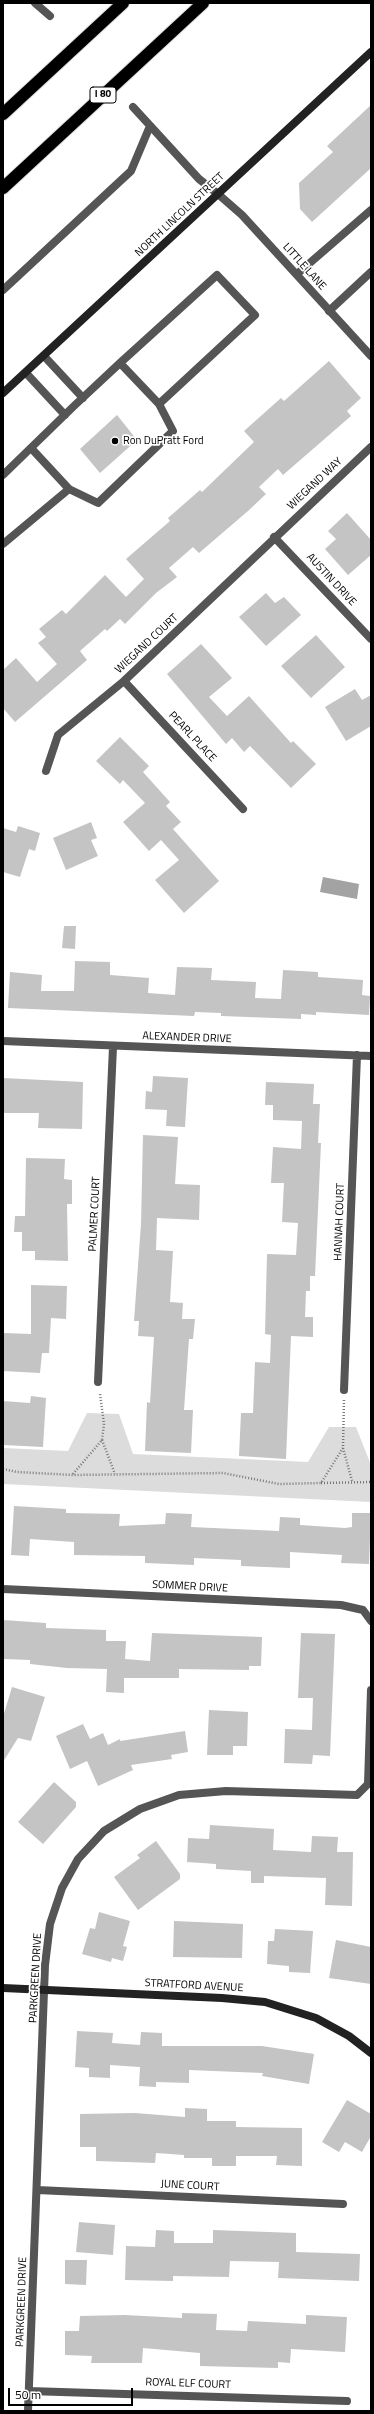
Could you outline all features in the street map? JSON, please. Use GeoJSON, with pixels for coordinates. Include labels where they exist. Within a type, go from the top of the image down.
{"type":"FeatureCollection","features":[{"type":"Feature","properties":{"kind":"highway"},"geometry":{"type":"LineString","coordinates":[[3,114],[123,3]]}},
{"type":"Feature","properties":{"kind":"highway","name":"I 80"},"geometry":{"type":"LineString","coordinates":[[3,188],[203,3]]}},
{"type":"Feature","properties":{"kind":"street"},"geometry":{"type":"LineString","coordinates":[[36,3],[50,16]]}},
{"type":"Feature","properties":{"kind":"street","name":"NORTH LINCOLN STREET"},"geometry":{"type":"LineString","coordinates":[[3,393],[371,52]]}},
{"type":"Feature","properties":{"kind":"street","name":"LITTLE LANE"},"geometry":{"type":"LineString","coordinates":[[133,107],[199,179],[242,215],[371,356]]}},
{"type":"Feature","properties":{"kind":"street"},"geometry":{"type":"LineString","coordinates":[[3,290],[131,171],[150,126]]}},
{"type":"Feature","properties":{"kind":"street"},"geometry":{"type":"LineString","coordinates":[[297,274],[371,210]]}},
{"type":"Feature","properties":{"kind":"street"},"geometry":{"type":"LineString","coordinates":[[329,311],[371,272]]}},
{"type":"Feature","properties":{"kind":"street"},"geometry":{"type":"LineString","coordinates":[[3,475],[120,363],[217,275],[255,315],[159,404]]}},
{"type":"Feature","properties":{"kind":"street"},"geometry":{"type":"LineString","coordinates":[[44,356],[83,398]]}},
{"type":"Feature","properties":{"kind":"street"},"geometry":{"type":"LineString","coordinates":[[30,448],[69,489],[98,503],[173,431],[159,404],[120,363]]}},
{"type":"Feature","properties":{"kind":"street"},"geometry":{"type":"LineString","coordinates":[[26,373],[65,415]]}},
{"type":"Feature","properties":{"kind":"street","name":"WIEGAND WAY"},"geometry":{"type":"LineString","coordinates":[[274,537],[371,447]]}},
{"type":"Feature","properties":{"kind":"street"},"geometry":{"type":"LineString","coordinates":[[3,544],[69,489]]}},
{"type":"Feature","properties":{"kind":"street","name":"AUSTIN DRIVE"},"geometry":{"type":"LineString","coordinates":[[274,537],[371,639]]}},
{"type":"Feature","properties":{"kind":"street","name":"WIEGAND COURT"},"geometry":{"type":"LineString","coordinates":[[46,771],[58,735],[124,681],[274,537]]}},
{"type":"Feature","properties":{"kind":"street","name":"PEARL PLACE"},"geometry":{"type":"LineString","coordinates":[[124,681],[244,809]]}},
{"type":"Feature","properties":{"kind":"street","name":"ALEXANDER DRIVE"},"geometry":{"type":"LineString","coordinates":[[3,1041],[113,1047],[371,1056]]}},
{"type":"Feature","properties":{"kind":"street","name":"PALMER COURT"},"geometry":{"type":"LineString","coordinates":[[98,1382],[113,1047]]}},
{"type":"Feature","properties":{"kind":"street","name":"HANNAH COURT"},"geometry":{"type":"LineString","coordinates":[[344,1390],[357,1055]]}},
{"type":"Feature","properties":{"kind":"street","name":"SOMMER DRIVE"},"geometry":{"type":"LineString","coordinates":[[3,1588],[341,1605],[363,1610],[371,1621]]}},
{"type":"Feature","properties":{"kind":"street","name":"PARKGREEN DRIVE"},"geometry":{"type":"LineString","coordinates":[[28,2411],[45,1991],[50,1924],[62,1888],[78,1859],[104,1832],[140,1809],[180,1794],[226,1791],[357,1796],[368,1784],[371,1690]]}},
{"type":"Feature","properties":{"kind":"street","name":"STRATFORD AVENUE"},"geometry":{"type":"LineString","coordinates":[[3,1988],[222,1998],[265,2002],[316,2018],[349,2036],[371,2053]]}},
{"type":"Feature","properties":{"kind":"street","name":"JUNE COURT"},"geometry":{"type":"LineString","coordinates":[[37,2190],[343,2204]]}},
{"type":"Feature","properties":{"kind":"street","name":"ROYAL ELF COURT"},"geometry":{"type":"LineString","coordinates":[[29,2391],[347,2401]]}},
{"type":"Feature","properties":{"kind":"path"},"geometry":{"type":"LineString","coordinates":[[98,1382],[104,1424],[102,1440],[115,1474]]}},
{"type":"Feature","properties":{"kind":"path"},"geometry":{"type":"LineString","coordinates":[[344,1390],[343,1448],[352,1481]]}},
{"type":"Feature","properties":{"kind":"path"},"geometry":{"type":"LineString","coordinates":[[73,1475],[102,1440]]}},
{"type":"Feature","properties":{"kind":"path"},"geometry":{"type":"LineString","coordinates":[[320,1483],[343,1448]]}},
{"type":"Feature","properties":{"kind":"path"},"geometry":{"type":"LineString","coordinates":[[3,1469],[17,1472],[73,1475],[223,1473],[279,1484],[352,1481],[371,1482]]}},
{"type":"Feature","properties":{"kind":"shaded area"},"geometry":{"type":"Polygon","coordinates":[[[323,877],[359,884],[357,899],[320,892],[323,877]]]}},
{"type":"Feature","properties":{"kind":"shaded area"},"geometry":{"type":"Polygon","coordinates":[[[87,1413],[119,1414],[133,1454],[308,1462],[329,1427],[356,1427],[371,1465],[371,1502],[3,1484],[3,1448],[68,1451],[87,1413]]]}},
{"type":"Feature","properties":{"kind":"building"},"geometry":{"type":"Polygon","coordinates":[[[371,105],[371,168],[312,222],[300,209],[299,183],[333,152],[327,146],[371,105]]]}},
{"type":"Feature","properties":{"kind":"building"},"geometry":{"type":"Polygon","coordinates":[[[329,361],[361,398],[347,411],[351,416],[283,475],[278,469],[259,487],[266,494],[199,553],[193,547],[169,568],[177,577],[156,593],[125,624],[120,619],[107,631],[105,629],[80,651],[87,660],[15,722],[3,708],[3,670],[16,658],[37,682],[57,664],[38,643],[46,637],[39,629],[62,610],[66,614],[105,575],[126,597],[144,579],[126,559],[170,521],[168,518],[200,490],[202,492],[254,442],[244,431],[281,398],[284,401],[329,361]]]}},
{"type":"Feature","properties":{"kind":"building"},"geometry":{"type":"Polygon","coordinates":[[[117,415],[137,440],[100,473],[80,449],[117,415]]]}},
{"type":"Feature","properties":{"kind":"building"},"geometry":{"type":"Polygon","coordinates":[[[347,513],[371,540],[371,555],[348,575],[325,549],[336,539],[328,531],[347,513]]]}},
{"type":"Feature","properties":{"kind":"building"},"geometry":{"type":"Polygon","coordinates":[[[266,593],[275,603],[284,597],[301,615],[266,646],[239,617],[266,593]]]}},
{"type":"Feature","properties":{"kind":"building"},"geometry":{"type":"Polygon","coordinates":[[[316,635],[345,667],[311,698],[281,666],[316,635]]]}},
{"type":"Feature","properties":{"kind":"building"},"geometry":{"type":"Polygon","coordinates":[[[201,644],[232,678],[209,697],[227,716],[249,696],[291,743],[293,741],[316,764],[291,788],[250,746],[244,752],[232,738],[226,744],[167,674],[201,644]]]}},
{"type":"Feature","properties":{"kind":"building"},"geometry":{"type":"Polygon","coordinates":[[[355,689],[362,700],[371,695],[371,726],[346,741],[325,707],[355,689]]]}},
{"type":"Feature","properties":{"kind":"building"},"geometry":{"type":"Polygon","coordinates":[[[120,737],[149,766],[143,772],[170,802],[166,806],[181,822],[173,829],[219,881],[184,913],[155,880],[179,860],[161,840],[149,851],[123,822],[145,803],[123,780],[120,784],[96,761],[120,737]]]}},
{"type":"Feature","properties":{"kind":"building"},"geometry":{"type":"Polygon","coordinates":[[[91,822],[97,838],[91,840],[98,856],[66,870],[53,838],[91,822]]]}},
{"type":"Feature","properties":{"kind":"building"},"geometry":{"type":"Polygon","coordinates":[[[18,826],[40,833],[35,851],[29,849],[20,877],[3,872],[3,828],[16,832],[18,826]]]}},
{"type":"Feature","properties":{"kind":"building"},"geometry":{"type":"Polygon","coordinates":[[[64,926],[76,926],[75,949],[62,948],[64,926]]]}},
{"type":"Feature","properties":{"kind":"building"},"geometry":{"type":"Polygon","coordinates":[[[75,961],[110,962],[110,975],[149,978],[148,993],[175,995],[177,967],[212,968],[211,980],[256,982],[255,998],[281,999],[283,970],[318,972],[318,977],[363,980],[362,995],[370,996],[369,1015],[316,1012],[316,1015],[301,1014],[301,1019],[221,1016],[221,1013],[195,1012],[194,1016],[8,1008],[10,972],[42,975],[41,991],[74,991],[75,961]]]}},
{"type":"Feature","properties":{"kind":"building"},"geometry":{"type":"Polygon","coordinates":[[[153,1076],[188,1078],[185,1127],[166,1126],[167,1110],[145,1109],[146,1091],[152,1092],[153,1076]]]}},
{"type":"Feature","properties":{"kind":"building"},"geometry":{"type":"Polygon","coordinates":[[[3,1078],[83,1082],[82,1129],[38,1128],[39,1113],[3,1113],[3,1078]]]}},
{"type":"Feature","properties":{"kind":"building"},"geometry":{"type":"Polygon","coordinates":[[[266,1082],[314,1084],[313,1104],[320,1104],[318,1143],[321,1143],[315,1276],[310,1276],[310,1291],[306,1291],[305,1317],[313,1317],[313,1337],[291,1336],[286,1459],[239,1456],[241,1413],[253,1413],[255,1362],[270,1363],[271,1335],[265,1334],[267,1254],[296,1255],[298,1223],[282,1222],[284,1183],[271,1183],[273,1147],[301,1149],[302,1121],[273,1120],[273,1105],[265,1105],[266,1082]]]}},
{"type":"Feature","properties":{"kind":"building"},"geometry":{"type":"Polygon","coordinates":[[[143,1135],[178,1137],[175,1184],[200,1185],[199,1220],[157,1218],[156,1250],[173,1251],[170,1302],[183,1303],[182,1319],[195,1319],[193,1339],[189,1339],[184,1410],[193,1410],[191,1453],[145,1451],[147,1402],[150,1403],[154,1337],[138,1336],[139,1321],[134,1321],[141,1224],[143,1135]]]}},
{"type":"Feature","properties":{"kind":"building"},"geometry":{"type":"Polygon","coordinates":[[[26,1158],[65,1159],[64,1179],[72,1180],[72,1204],[67,1204],[68,1261],[35,1260],[35,1251],[22,1251],[22,1232],[14,1232],[15,1216],[25,1216],[26,1158]]]}},
{"type":"Feature","properties":{"kind":"building"},"geometry":{"type":"Polygon","coordinates":[[[31,1285],[67,1286],[66,1319],[51,1318],[49,1353],[42,1353],[40,1373],[3,1371],[4,1333],[31,1334],[31,1285]]]}},
{"type":"Feature","properties":{"kind":"building"},"geometry":{"type":"Polygon","coordinates":[[[31,1396],[46,1398],[43,1447],[3,1445],[3,1401],[30,1403],[31,1396]]]}},
{"type":"Feature","properties":{"kind":"building"},"geometry":{"type":"Polygon","coordinates":[[[14,1506],[66,1509],[66,1513],[120,1514],[119,1526],[165,1524],[166,1513],[192,1514],[191,1527],[279,1531],[280,1517],[300,1518],[300,1525],[345,1528],[352,1527],[352,1513],[371,1513],[369,1564],[341,1563],[342,1555],[290,1552],[290,1568],[241,1566],[241,1560],[194,1558],[194,1565],[145,1563],[145,1556],[74,1555],[74,1542],[30,1539],[29,1556],[11,1555],[14,1506]]]}},
{"type":"Feature","properties":{"kind":"building"},"geometry":{"type":"Polygon","coordinates":[[[3,1620],[46,1623],[46,1628],[106,1630],[106,1641],[126,1641],[125,1659],[150,1661],[152,1633],[262,1637],[261,1666],[249,1666],[249,1670],[179,1669],[179,1678],[124,1678],[124,1693],[106,1692],[107,1669],[67,1668],[30,1664],[30,1660],[3,1659],[3,1620]]]}},
{"type":"Feature","properties":{"kind":"building"},"geometry":{"type":"Polygon","coordinates":[[[301,1633],[335,1634],[330,1756],[313,1755],[312,1764],[284,1763],[285,1729],[312,1730],[313,1698],[298,1698],[301,1633]]]}},
{"type":"Feature","properties":{"kind":"building"},"geometry":{"type":"Polygon","coordinates":[[[12,1687],[45,1697],[31,1741],[18,1738],[3,1762],[3,1717],[12,1687]]]}},
{"type":"Feature","properties":{"kind":"building"},"geometry":{"type":"Polygon","coordinates":[[[209,1710],[248,1712],[247,1746],[233,1746],[233,1755],[207,1755],[209,1710]]]}},
{"type":"Feature","properties":{"kind":"building"},"geometry":{"type":"Polygon","coordinates":[[[83,1724],[90,1739],[103,1733],[108,1745],[120,1739],[120,1741],[185,1731],[188,1752],[171,1755],[172,1759],[131,1765],[133,1770],[98,1786],[87,1761],[70,1769],[56,1736],[83,1724]]]}},
{"type":"Feature","properties":{"kind":"building"},"geometry":{"type":"Polygon","coordinates":[[[54,1782],[76,1802],[76,1807],[43,1844],[18,1822],[54,1782]]]}},
{"type":"Feature","properties":{"kind":"building"},"geometry":{"type":"Polygon","coordinates":[[[210,1825],[274,1829],[273,1850],[311,1852],[312,1836],[338,1837],[337,1852],[353,1852],[352,1906],[325,1905],[326,1878],[264,1876],[264,1883],[251,1883],[251,1871],[216,1869],[216,1864],[187,1862],[188,1838],[209,1839],[210,1825]]]}},
{"type":"Feature","properties":{"kind":"building"},"geometry":{"type":"Polygon","coordinates":[[[156,1841],[180,1874],[180,1879],[138,1910],[114,1877],[140,1858],[137,1855],[156,1841]]]}},
{"type":"Feature","properties":{"kind":"building"},"geometry":{"type":"Polygon","coordinates":[[[99,1912],[130,1921],[123,1946],[127,1947],[123,1961],[112,1958],[111,1962],[82,1954],[90,1928],[95,1929],[99,1912]]]}},
{"type":"Feature","properties":{"kind":"building"},"geometry":{"type":"Polygon","coordinates":[[[174,1921],[243,1924],[242,1958],[173,1957],[174,1921]]]}},
{"type":"Feature","properties":{"kind":"building"},"geometry":{"type":"Polygon","coordinates":[[[275,1929],[313,1931],[310,1973],[289,1972],[289,1966],[267,1964],[268,1941],[274,1941],[275,1929]]]}},
{"type":"Feature","properties":{"kind":"building"},"geometry":{"type":"Polygon","coordinates":[[[336,1940],[371,1947],[371,1984],[329,1978],[336,1940]]]}},
{"type":"Feature","properties":{"kind":"building"},"geometry":{"type":"Polygon","coordinates":[[[77,2031],[113,2033],[112,2043],[140,2045],[141,2032],[162,2033],[162,2046],[262,2046],[314,2054],[309,2084],[262,2076],[263,2073],[189,2070],[189,2083],[156,2082],[156,2087],[139,2086],[140,2067],[110,2065],[110,2078],[89,2077],[89,2068],[75,2067],[77,2031]]]}},
{"type":"Feature","properties":{"kind":"building"},"geometry":{"type":"Polygon","coordinates":[[[347,2100],[371,2114],[371,2136],[362,2152],[345,2142],[339,2152],[322,2142],[347,2100]]]}},
{"type":"Feature","properties":{"kind":"building"},"geometry":{"type":"Polygon","coordinates":[[[185,2108],[207,2109],[207,2121],[236,2121],[236,2127],[302,2128],[302,2166],[276,2165],[277,2156],[236,2156],[236,2166],[212,2166],[212,2158],[184,2158],[184,2155],[156,2153],[155,2163],[96,2161],[96,2147],[80,2147],[80,2114],[135,2113],[185,2117],[185,2108]]]}},
{"type":"Feature","properties":{"kind":"building"},"geometry":{"type":"Polygon","coordinates":[[[79,2222],[115,2225],[113,2255],[76,2252],[79,2222]]]}},
{"type":"Feature","properties":{"kind":"building"},"geometry":{"type":"Polygon","coordinates":[[[156,2230],[174,2231],[174,2243],[213,2243],[213,2230],[296,2233],[296,2252],[360,2254],[359,2281],[278,2278],[279,2262],[230,2261],[229,2277],[173,2276],[173,2281],[125,2280],[126,2246],[155,2247],[156,2230]]]}},
{"type":"Feature","properties":{"kind":"building"},"geometry":{"type":"Polygon","coordinates":[[[65,2260],[87,2260],[86,2285],[65,2284],[65,2260]]]}},
{"type":"Feature","properties":{"kind":"building"},"geometry":{"type":"Polygon","coordinates":[[[182,2313],[217,2314],[216,2330],[247,2331],[248,2321],[306,2324],[306,2315],[347,2317],[345,2352],[291,2349],[290,2363],[278,2362],[278,2368],[200,2366],[200,2353],[143,2348],[142,2363],[91,2363],[92,2356],[65,2355],[65,2331],[79,2331],[80,2316],[125,2315],[182,2318],[182,2313]]]}},
{"type":"Feature","properties":{"kind":"place","name":"Ron DuPratt Ford"},"geometry":{"type":"Point","coordinates":[115,441]}}]}
